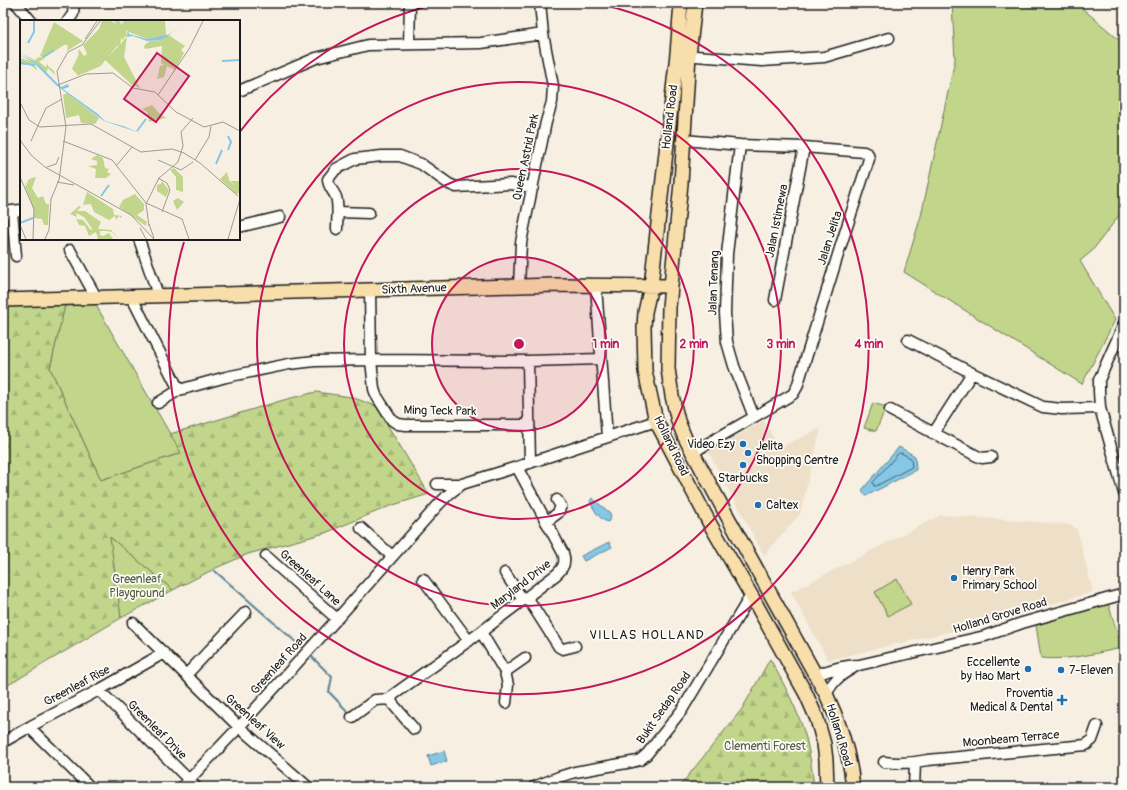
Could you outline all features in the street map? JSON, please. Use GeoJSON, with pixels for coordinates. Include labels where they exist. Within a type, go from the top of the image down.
{"type":"FeatureCollection","features":[{"type":"Feature","properties":{"kind":"main road","name":"Holland Road"},"geometry":{"type":"LineString","coordinates":[[681,3],[684,140],[668,332],[668,369],[672,396],[678,421],[685,438],[826,694],[842,735],[852,776],[853,787]]}},
{"type":"Feature","properties":{"kind":"main road","name":"Holland Road"},"geometry":{"type":"LineString","coordinates":[[695,3],[683,54],[645,312],[645,371],[656,421],[720,543],[751,595],[806,694],[817,719],[824,744],[828,787]]}},
{"type":"Feature","properties":{"kind":"main road","name":"Sixth Avenue"},"geometry":{"type":"LineString","coordinates":[[3,300],[555,285],[671,286]]}},
{"type":"Feature","properties":{"kind":"main road"},"geometry":{"type":"LineString","coordinates":[[616,285],[636,294],[643,304],[645,312]]}},
{"type":"Feature","properties":{"kind":"main road"},"geometry":{"type":"LineString","coordinates":[[692,489],[689,467],[694,454]]}},
{"type":"Feature","properties":{"kind":"main road"},"geometry":{"type":"LineString","coordinates":[[816,675],[814,691],[828,732],[833,756],[833,787]]}},
{"type":"Feature","properties":{"kind":"street"},"geometry":{"type":"LineString","coordinates":[[16,3],[30,20]]}},
{"type":"Feature","properties":{"kind":"street"},"geometry":{"type":"LineString","coordinates":[[69,20],[73,14],[74,3]]}},
{"type":"Feature","properties":{"kind":"street"},"geometry":{"type":"LineString","coordinates":[[409,44],[410,3]]}},
{"type":"Feature","properties":{"kind":"street","name":"Queen Astrid Park"},"geometry":{"type":"LineString","coordinates":[[519,286],[522,244],[546,122],[552,102],[553,86],[543,34],[540,3]]}},
{"type":"Feature","properties":{"kind":"street"},"geometry":{"type":"LineString","coordinates":[[240,91],[316,58],[368,46],[481,42],[543,34]]}},
{"type":"Feature","properties":{"kind":"street"},"geometry":{"type":"LineString","coordinates":[[683,54],[762,61],[824,57],[889,38]]}},
{"type":"Feature","properties":{"kind":"street","name":"Jalan Jelita"},"geometry":{"type":"LineString","coordinates":[[684,140],[740,145],[804,147],[864,152],[868,154],[869,159],[797,387],[793,394],[700,448],[694,454]]}},
{"type":"Feature","properties":{"kind":"street","name":"Jalan Tenang"},"geometry":{"type":"LineString","coordinates":[[740,145],[727,254],[724,313],[727,342],[734,366],[754,417]]}},
{"type":"Feature","properties":{"kind":"street","name":"Jalan Istimewa"},"geometry":{"type":"LineString","coordinates":[[775,300],[804,147]]}},
{"type":"Feature","properties":{"kind":"street"},"geometry":{"type":"LineString","coordinates":[[337,230],[338,212],[336,197],[330,189],[328,179],[336,169],[355,160],[382,156],[400,156],[421,164],[456,187],[510,184],[533,187]]}},
{"type":"Feature","properties":{"kind":"street"},"geometry":{"type":"LineString","coordinates":[[12,211],[16,256]]}},
{"type":"Feature","properties":{"kind":"street"},"geometry":{"type":"LineString","coordinates":[[338,212],[369,214]]}},
{"type":"Feature","properties":{"kind":"street"},"geometry":{"type":"LineString","coordinates":[[240,227],[280,217]]}},
{"type":"Feature","properties":{"kind":"street"},"geometry":{"type":"LineString","coordinates":[[139,240],[158,295]]}},
{"type":"Feature","properties":{"kind":"street"},"geometry":{"type":"LineString","coordinates":[[70,250],[96,297]]}},
{"type":"Feature","properties":{"kind":"street"},"geometry":{"type":"LineString","coordinates":[[596,286],[607,437]]}},
{"type":"Feature","properties":{"kind":"street","name":"Ming Teck Park"},"geometry":{"type":"LineString","coordinates":[[370,290],[371,360],[376,395],[389,416],[398,424],[529,425]]}},
{"type":"Feature","properties":{"kind":"street"},"geometry":{"type":"LineString","coordinates":[[131,296],[179,390]]}},
{"type":"Feature","properties":{"kind":"street"},"geometry":{"type":"LineString","coordinates":[[1124,324],[1099,380],[1100,408],[1124,493]]}},
{"type":"Feature","properties":{"kind":"street"},"geometry":{"type":"LineString","coordinates":[[908,340],[1042,407],[1062,409],[1100,408]]}},
{"type":"Feature","properties":{"kind":"street"},"geometry":{"type":"LineString","coordinates":[[158,403],[179,390],[226,377],[289,364],[315,361],[528,361],[601,359]]}},
{"type":"Feature","properties":{"kind":"street"},"geometry":{"type":"LineString","coordinates":[[528,361],[530,463]]}},
{"type":"Feature","properties":{"kind":"street"},"geometry":{"type":"LineString","coordinates":[[933,434],[972,373]]}},
{"type":"Feature","properties":{"kind":"street"},"geometry":{"type":"LineString","coordinates":[[890,410],[977,456],[982,458],[991,457]]}},
{"type":"Feature","properties":{"kind":"street"},"geometry":{"type":"LineString","coordinates":[[437,484],[462,484],[656,421]]}},
{"type":"Feature","properties":{"kind":"street","name":"Maryland Drive"},"geometry":{"type":"LineString","coordinates":[[392,698],[393,695],[481,632],[558,574],[565,563],[563,553],[517,467]]}},
{"type":"Feature","properties":{"kind":"street","name":"Greenleaf Road"},"geometry":{"type":"LineString","coordinates":[[189,785],[392,556],[450,493],[462,484]]}},
{"type":"Feature","properties":{"kind":"street"},"geometry":{"type":"LineString","coordinates":[[546,522],[558,513],[560,506],[557,500]]}},
{"type":"Feature","properties":{"kind":"street"},"geometry":{"type":"LineString","coordinates":[[361,528],[392,556]]}},
{"type":"Feature","properties":{"kind":"street","name":"Greenleaf Lane"},"geometry":{"type":"LineString","coordinates":[[266,556],[337,619]]}},
{"type":"Feature","properties":{"kind":"street"},"geometry":{"type":"LineString","coordinates":[[505,573],[525,598],[559,647],[563,649],[575,646]]}},
{"type":"Feature","properties":{"kind":"street"},"geometry":{"type":"LineString","coordinates":[[423,579],[469,640]]}},
{"type":"Feature","properties":{"kind":"street","name":"Holland Grove Road"},"geometry":{"type":"LineString","coordinates":[[816,675],[851,665],[859,665],[985,636],[1022,623],[1124,594]]}},
{"type":"Feature","properties":{"kind":"street","name":"Bukit Sedap Road"},"geometry":{"type":"LineString","coordinates":[[534,787],[575,772],[640,760],[647,754],[682,710],[751,595]]}},
{"type":"Feature","properties":{"kind":"street"},"geometry":{"type":"LineString","coordinates":[[186,675],[246,612]]}},
{"type":"Feature","properties":{"kind":"street","name":"Greenleaf View"},"geometry":{"type":"LineString","coordinates":[[133,623],[239,727],[308,787]]}},
{"type":"Feature","properties":{"kind":"street"},"geometry":{"type":"LineString","coordinates":[[481,632],[505,672],[508,685],[506,703]]}},
{"type":"Feature","properties":{"kind":"street","name":"Greenleaf Rise"},"geometry":{"type":"LineString","coordinates":[[3,742],[164,653]]}},
{"type":"Feature","properties":{"kind":"street"},"geometry":{"type":"LineString","coordinates":[[505,672],[525,658]]}},
{"type":"Feature","properties":{"kind":"street","name":"Holland Grove Road"},"geometry":{"type":"LineString","coordinates":[[826,694],[833,682],[839,676],[859,665]]}},
{"type":"Feature","properties":{"kind":"street","name":"Greenleaf Drive"},"geometry":{"type":"LineString","coordinates":[[99,690],[189,785]]}},
{"type":"Feature","properties":{"kind":"street"},"geometry":{"type":"LineString","coordinates":[[352,717],[375,700],[392,698],[392,703],[414,729]]}},
{"type":"Feature","properties":{"kind":"street","name":"Moonbeam Terrace"},"geometry":{"type":"LineString","coordinates":[[884,762],[899,764],[915,763],[928,760],[1086,745],[1092,740],[1097,726]]}},
{"type":"Feature","properties":{"kind":"street"},"geometry":{"type":"LineString","coordinates":[[29,727],[90,787]]}},
{"type":"Feature","properties":{"kind":"street"},"geometry":{"type":"LineString","coordinates":[[914,787],[915,763]]}},
{"type":"Feature","properties":{"kind":"shaded area"},"geometry":{"type":"Polygon","coordinates":[[[764,421],[779,448],[821,428],[800,514],[764,555],[708,451],[764,421]]]}},
{"type":"Feature","properties":{"kind":"shaded area","name":"Henry Park Primary School"},"geometry":{"type":"Polygon","coordinates":[[[941,515],[1072,525],[1077,530],[1093,592],[991,622],[828,660],[791,592],[941,515]]]}},
{"type":"Feature","properties":{"kind":"green space"},"geometry":{"type":"Polygon","coordinates":[[[952,3],[1076,3],[1124,44],[1124,209],[1092,251],[1080,261],[1115,320],[1082,384],[904,272],[921,216],[955,60],[952,3]]]}},
{"type":"Feature","properties":{"kind":"green space"},"geometry":{"type":"Polygon","coordinates":[[[93,300],[181,453],[101,480],[50,368],[66,301],[93,300]]]}},
{"type":"Feature","properties":{"kind":"green space"},"geometry":{"type":"Polygon","coordinates":[[[66,301],[50,368],[101,480],[181,453],[170,434],[287,399],[316,392],[351,397],[376,406],[429,494],[390,506],[325,533],[248,554],[216,568],[173,590],[110,537],[121,618],[3,688],[3,304],[66,301]]]}},
{"type":"Feature","properties":{"kind":"green space"},"geometry":{"type":"Polygon","coordinates":[[[873,403],[886,407],[876,431],[864,428],[873,403]]]}},
{"type":"Feature","properties":{"kind":"green space","name":"Greenleaf Playground"},"geometry":{"type":"Polygon","coordinates":[[[109,536],[173,590],[121,618],[109,536]]]}},
{"type":"Feature","properties":{"kind":"green space"},"geometry":{"type":"Polygon","coordinates":[[[897,579],[911,604],[888,616],[875,592],[897,579]]]}},
{"type":"Feature","properties":{"kind":"green space"},"geometry":{"type":"Polygon","coordinates":[[[1108,603],[1122,648],[1072,657],[1051,659],[1041,658],[1036,625],[1108,603]]]}},
{"type":"Feature","properties":{"kind":"green space","name":"Clementi Forest"},"geometry":{"type":"Polygon","coordinates":[[[770,659],[790,697],[803,728],[809,750],[814,787],[679,787],[742,709],[770,659]]]}},
{"type":"Feature","properties":{"kind":"water"},"geometry":{"type":"Polygon","coordinates":[[[899,447],[915,456],[916,470],[866,496],[862,490],[899,447]]]}},
{"type":"Feature","properties":{"kind":"water"},"geometry":{"type":"Polygon","coordinates":[[[592,498],[610,513],[611,517],[608,522],[597,514],[590,502],[592,498]]]}},
{"type":"Feature","properties":{"kind":"water"},"geometry":{"type":"Polygon","coordinates":[[[609,542],[612,547],[584,561],[581,556],[609,542]]]}},
{"type":"Feature","properties":{"kind":"water"},"geometry":{"type":"Polygon","coordinates":[[[444,751],[447,761],[431,766],[428,756],[444,751]]]}},
{"type":"Feature","properties":{"kind":"waterway"},"geometry":{"type":"LineString","coordinates":[[215,571],[305,650]]}},
{"type":"Feature","properties":{"kind":"waterway"},"geometry":{"type":"LineString","coordinates":[[310,655],[332,677],[329,692],[350,714]]}},
{"type":"Feature","properties":{"kind":"place","name":"Video Ezy"},"geometry":{"type":"Point","coordinates":[743,444]}},
{"type":"Feature","properties":{"kind":"place","name":"Jelita Shopping Centre"},"geometry":{"type":"Point","coordinates":[748,453]}},
{"type":"Feature","properties":{"kind":"place","name":"Starbucks"},"geometry":{"type":"Point","coordinates":[743,465]}},
{"type":"Feature","properties":{"kind":"place","name":"Caltex"},"geometry":{"type":"Point","coordinates":[758,505]}},
{"type":"Feature","properties":{"kind":"place","name":"Henry Park Primary School"},"geometry":{"type":"Point","coordinates":[954,578]}},
{"type":"Feature","properties":{"kind":"place","name":"Eccellente by Hao Mart"},"geometry":{"type":"Point","coordinates":[1028,669]}},
{"type":"Feature","properties":{"kind":"place","name":"7-Eleven"},"geometry":{"type":"Point","coordinates":[1061,670]}},
{"type":"Feature","properties":{"kind":"place","name":"Proventia Medical & Dental"},"geometry":{"type":"Point","coordinates":[1062,700]}},
{"type":"Feature","properties":{"kind":"district","name":"VILLAS HOLLAND"},"geometry":{"type":"Point","coordinates":[647,635]}}]}
